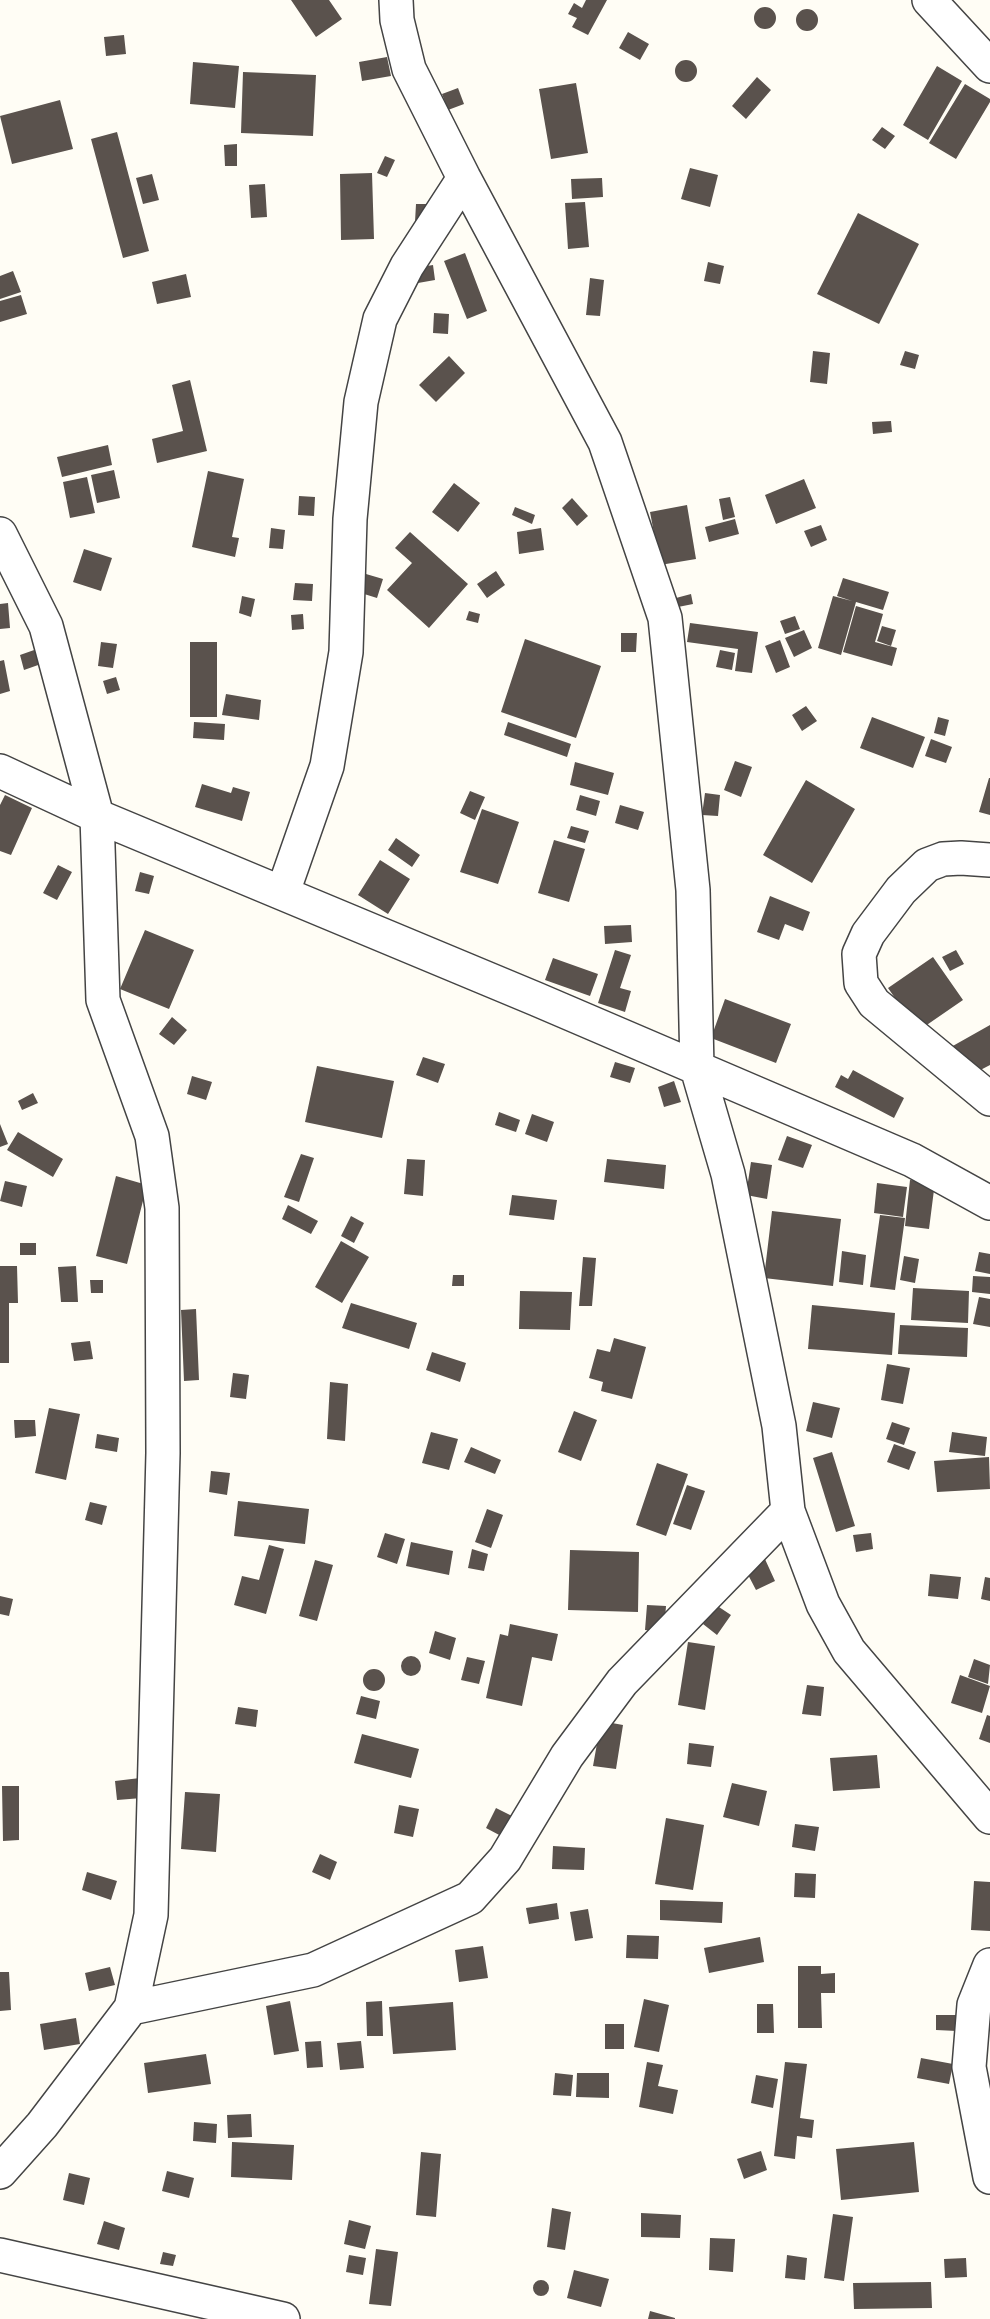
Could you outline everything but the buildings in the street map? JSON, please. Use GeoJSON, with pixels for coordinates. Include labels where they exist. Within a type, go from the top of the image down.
{"type":"FeatureCollection","features":[{"type":"Feature","properties":{"kind":"street"},"geometry":{"type":"LineString","coordinates":[[396,0],[397,21],[409,69],[464,178],[605,442],[665,618],[693,890],[697,1068],[731,1186],[779,1426],[788,1511],[823,1604],[849,1651],[990,1817]]}},
{"type":"Feature","properties":{"kind":"street"},"geometry":{"type":"LineString","coordinates":[[929,0],[990,66]]}},
{"type":"Feature","properties":{"kind":"street"},"geometry":{"type":"LineString","coordinates":[[283,892],[327,766],[333,732],[346,652],[350,519],[361,402],[380,319],[407,266],[464,178]]}},
{"type":"Feature","properties":{"kind":"street"},"geometry":{"type":"LineString","coordinates":[[0,534],[45,626],[97,816],[103,1000],[152,1136],[162,1208],[163,1454],[151,1915],[131,2008],[42,2125],[0,2172]]}},
{"type":"Feature","properties":{"kind":"street"},"geometry":{"type":"LineString","coordinates":[[0,771],[97,816],[283,892],[987,1191]]}},
{"type":"Feature","properties":{"kind":"street"},"geometry":{"type":"LineString","coordinates":[[990,860],[943,859],[927,865],[901,890],[868,933],[859,954],[861,982],[874,1003],[990,1099]]}},
{"type":"Feature","properties":{"kind":"street"},"geometry":{"type":"LineString","coordinates":[[131,2008],[313,1970],[470,1898],[505,1859],[567,1756],[622,1682],[788,1511]]}},
{"type":"Feature","properties":{"kind":"street"},"geometry":{"type":"LineString","coordinates":[[990,1965],[974,2005],[969,2067],[990,2177]]}},
{"type":"Feature","properties":{"kind":"street"},"geometry":{"type":"LineString","coordinates":[[0,2255],[283,2319]]}}]}
